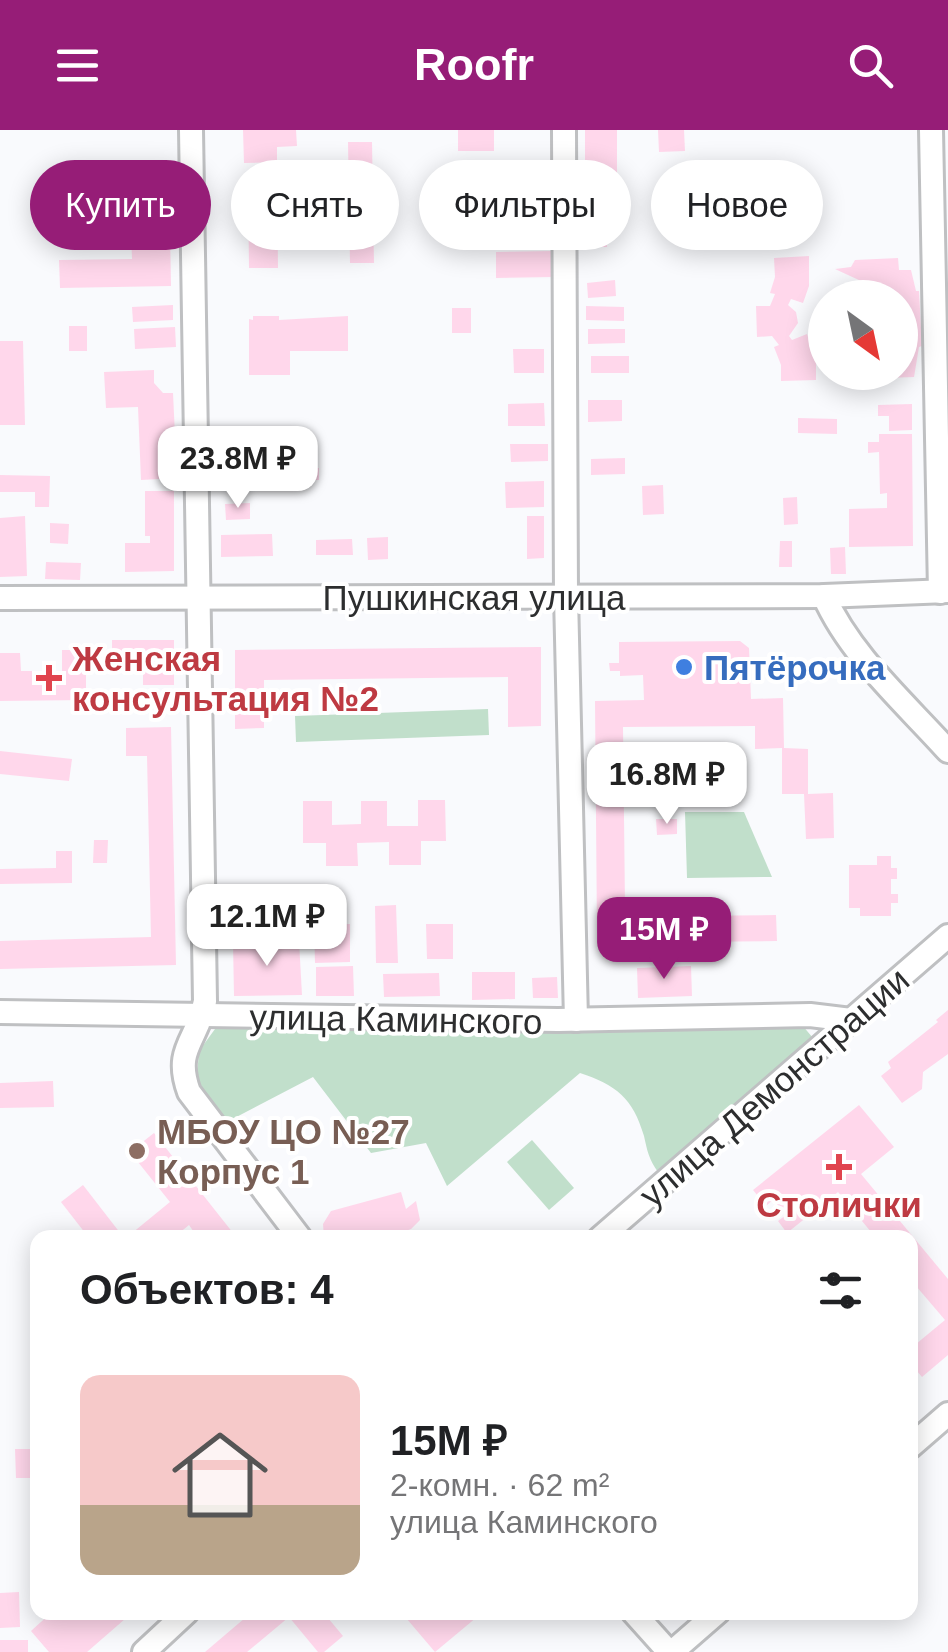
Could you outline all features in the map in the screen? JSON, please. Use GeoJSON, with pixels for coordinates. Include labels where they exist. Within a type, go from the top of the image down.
{"type":"FeatureCollection","features":[{"type":"Feature","properties":{"kind":"street"},"geometry":{"type":"LineString","coordinates":[[191,130],[204,992],[202,1018],[182,1065],[188,1092],[294,1230]]}},
{"type":"Feature","properties":{"kind":"street"},"geometry":{"type":"LineString","coordinates":[[564,130],[566,596],[576,1020]]}},
{"type":"Feature","properties":{"kind":"street"},"geometry":{"type":"LineString","coordinates":[[931,130],[944,592]]}},
{"type":"Feature","properties":{"kind":"street","name":"Пушкинская улица"},"geometry":{"type":"LineString","coordinates":[[0,598],[824,596],[944,592]]}},
{"type":"Feature","properties":{"kind":"street"},"geometry":{"type":"LineString","coordinates":[[824,596],[834,619],[857,648],[948,752]]}},
{"type":"Feature","properties":{"kind":"street","name":"улица Демонстрации"},"geometry":{"type":"LineString","coordinates":[[609,1230],[948,936]]}},
{"type":"Feature","properties":{"kind":"street","name":"улица Каминского"},"geometry":{"type":"LineString","coordinates":[[0,1012],[202,1018],[576,1020],[810,1015],[851,1020]]}},
{"type":"Feature","properties":{"kind":"street"},"geometry":{"type":"LineString","coordinates":[[918,1440],[948,1414]]}},
{"type":"Feature","properties":{"kind":"street"},"geometry":{"type":"LineString","coordinates":[[144,1652],[178,1620]]}},
{"type":"Feature","properties":{"kind":"street"},"geometry":{"type":"LineString","coordinates":[[640,1620],[670,1652],[708,1620]]}},
{"type":"Feature","properties":{"kind":"green space"},"geometry":{"type":"Polygon","coordinates":[[[488,709],[489,735],[296,742],[295,716],[488,709]]]}},
{"type":"Feature","properties":{"kind":"green space"},"geometry":{"type":"Polygon","coordinates":[[[685,812],[744,812],[772,877],[687,878],[685,812]]]}},
{"type":"Feature","properties":{"kind":"green space"},"geometry":{"type":"Polygon","coordinates":[[[802,1025],[813,1038],[658,1172],[640,1123],[628,1103],[613,1088],[580,1073],[447,1186],[426,1143],[371,1153],[313,1077],[223,1124],[196,1089],[199,1051],[215,1029],[802,1025]]]}},
{"type":"Feature","properties":{"kind":"green space"},"geometry":{"type":"Polygon","coordinates":[[[532,1140],[574,1188],[549,1210],[507,1162],[532,1140]]]}},
{"type":"Feature","properties":{"kind":"building"},"geometry":{"type":"Polygon","coordinates":[[[243,130],[296,130],[297,146],[277,147],[277,160],[244,160],[243,130]]]}},
{"type":"Feature","properties":{"kind":"building"},"geometry":{"type":"Polygon","coordinates":[[[458,130],[494,130],[494,151],[458,151],[458,130]]]}},
{"type":"Feature","properties":{"kind":"building"},"geometry":{"type":"Polygon","coordinates":[[[585,130],[617,130],[617,160],[585,160],[585,130]]]}},
{"type":"Feature","properties":{"kind":"building"},"geometry":{"type":"Polygon","coordinates":[[[658,130],[684,130],[685,151],[659,152],[658,130]]]}},
{"type":"Feature","properties":{"kind":"building"},"geometry":{"type":"Polygon","coordinates":[[[348,142],[372,142],[372,160],[348,160],[348,142]]]}},
{"type":"Feature","properties":{"kind":"building"},"geometry":{"type":"Polygon","coordinates":[[[132,250],[170,250],[171,286],[60,288],[59,260],[132,259],[132,250]]]}},
{"type":"Feature","properties":{"kind":"building"},"geometry":{"type":"Polygon","coordinates":[[[249,250],[278,250],[278,268],[249,268],[249,250]]]}},
{"type":"Feature","properties":{"kind":"building"},"geometry":{"type":"Polygon","coordinates":[[[350,250],[374,250],[374,263],[350,263],[350,250]]]}},
{"type":"Feature","properties":{"kind":"building"},"geometry":{"type":"Polygon","coordinates":[[[554,251],[554,277],[496,278],[496,252],[554,251]]]}},
{"type":"Feature","properties":{"kind":"building"},"geometry":{"type":"Polygon","coordinates":[[[809,256],[808,289],[803,303],[791,299],[788,305],[796,312],[798,323],[789,336],[792,340],[807,334],[808,337],[808,380],[781,381],[781,365],[774,347],[779,345],[772,336],[757,337],[756,306],[770,306],[775,294],[770,293],[775,277],[774,258],[809,256]]]}},
{"type":"Feature","properties":{"kind":"building"},"geometry":{"type":"Polygon","coordinates":[[[898,258],[899,270],[911,270],[913,280],[859,280],[835,269],[851,267],[855,260],[898,258]]]}},
{"type":"Feature","properties":{"kind":"building"},"geometry":{"type":"Polygon","coordinates":[[[615,280],[616,296],[588,298],[587,283],[615,280]]]}},
{"type":"Feature","properties":{"kind":"building"},"geometry":{"type":"Polygon","coordinates":[[[918,291],[922,346],[918,353],[918,291]]]}},
{"type":"Feature","properties":{"kind":"building"},"geometry":{"type":"Polygon","coordinates":[[[173,305],[173,320],[133,322],[132,307],[173,305]]]}},
{"type":"Feature","properties":{"kind":"building"},"geometry":{"type":"Polygon","coordinates":[[[586,306],[624,307],[624,321],[586,320],[586,306]]]}},
{"type":"Feature","properties":{"kind":"building"},"geometry":{"type":"Polygon","coordinates":[[[452,308],[471,308],[471,333],[452,333],[452,308]]]}},
{"type":"Feature","properties":{"kind":"building"},"geometry":{"type":"Polygon","coordinates":[[[253,316],[279,316],[279,320],[348,316],[348,351],[290,351],[290,375],[249,375],[249,319],[253,320],[253,316]]]}},
{"type":"Feature","properties":{"kind":"building"},"geometry":{"type":"Polygon","coordinates":[[[69,326],[87,326],[87,351],[69,351],[69,326]]]}},
{"type":"Feature","properties":{"kind":"building"},"geometry":{"type":"Polygon","coordinates":[[[175,327],[176,347],[135,349],[134,329],[175,327]]]}},
{"type":"Feature","properties":{"kind":"building"},"geometry":{"type":"Polygon","coordinates":[[[588,329],[625,329],[625,343],[588,344],[588,329]]]}},
{"type":"Feature","properties":{"kind":"building"},"geometry":{"type":"Polygon","coordinates":[[[0,341],[23,341],[25,425],[0,425],[0,341]]]}},
{"type":"Feature","properties":{"kind":"building"},"geometry":{"type":"Polygon","coordinates":[[[513,349],[544,349],[544,373],[514,373],[513,349]]]}},
{"type":"Feature","properties":{"kind":"building"},"geometry":{"type":"Polygon","coordinates":[[[591,356],[629,356],[629,373],[591,373],[591,356]]]}},
{"type":"Feature","properties":{"kind":"building"},"geometry":{"type":"Polygon","coordinates":[[[154,370],[154,383],[163,393],[173,393],[177,478],[141,480],[138,407],[106,408],[104,372],[154,370]]]}},
{"type":"Feature","properties":{"kind":"building"},"geometry":{"type":"Polygon","coordinates":[[[588,400],[622,400],[622,421],[588,422],[588,400]]]}},
{"type":"Feature","properties":{"kind":"building"},"geometry":{"type":"Polygon","coordinates":[[[544,403],[545,426],[508,426],[508,404],[544,403]]]}},
{"type":"Feature","properties":{"kind":"building"},"geometry":{"type":"Polygon","coordinates":[[[912,404],[912,430],[889,431],[889,416],[878,416],[878,405],[912,404]]]}},
{"type":"Feature","properties":{"kind":"building"},"geometry":{"type":"Polygon","coordinates":[[[798,418],[837,419],[837,434],[798,433],[798,418]]]}},
{"type":"Feature","properties":{"kind":"building"},"geometry":{"type":"Polygon","coordinates":[[[879,434],[912,434],[913,546],[849,547],[849,509],[887,508],[887,493],[880,494],[879,452],[868,453],[868,442],[879,442],[879,434]]]}},
{"type":"Feature","properties":{"kind":"building"},"geometry":{"type":"Polygon","coordinates":[[[510,444],[548,444],[548,461],[511,462],[510,444]]]}},
{"type":"Feature","properties":{"kind":"building"},"geometry":{"type":"Polygon","coordinates":[[[625,458],[625,474],[591,475],[591,459],[625,458]]]}},
{"type":"Feature","properties":{"kind":"building"},"geometry":{"type":"Polygon","coordinates":[[[275,468],[319,468],[319,480],[276,481],[275,468]]]}},
{"type":"Feature","properties":{"kind":"building"},"geometry":{"type":"Polygon","coordinates":[[[0,475],[50,476],[49,507],[35,507],[35,492],[0,492],[0,475]]]}},
{"type":"Feature","properties":{"kind":"building"},"geometry":{"type":"Polygon","coordinates":[[[544,481],[544,507],[506,508],[505,482],[544,481]]]}},
{"type":"Feature","properties":{"kind":"building"},"geometry":{"type":"Polygon","coordinates":[[[663,485],[664,514],[643,515],[642,486],[663,485]]]}},
{"type":"Feature","properties":{"kind":"building"},"geometry":{"type":"Polygon","coordinates":[[[145,491],[174,491],[174,571],[125,572],[125,543],[150,543],[150,536],[145,536],[145,491]]]}},
{"type":"Feature","properties":{"kind":"building"},"geometry":{"type":"Polygon","coordinates":[[[797,497],[798,524],[784,525],[783,498],[797,497]]]}},
{"type":"Feature","properties":{"kind":"building"},"geometry":{"type":"Polygon","coordinates":[[[250,503],[250,519],[226,520],[225,504],[250,503]]]}},
{"type":"Feature","properties":{"kind":"building"},"geometry":{"type":"Polygon","coordinates":[[[25,516],[27,576],[0,577],[0,518],[25,516]]]}},
{"type":"Feature","properties":{"kind":"building"},"geometry":{"type":"Polygon","coordinates":[[[527,516],[544,516],[544,558],[527,559],[527,516]]]}},
{"type":"Feature","properties":{"kind":"building"},"geometry":{"type":"Polygon","coordinates":[[[50,523],[69,524],[68,544],[50,543],[50,523]]]}},
{"type":"Feature","properties":{"kind":"building"},"geometry":{"type":"Polygon","coordinates":[[[272,534],[273,556],[221,557],[221,535],[272,534]]]}},
{"type":"Feature","properties":{"kind":"building"},"geometry":{"type":"Polygon","coordinates":[[[388,537],[388,559],[368,560],[367,538],[388,537]]]}},
{"type":"Feature","properties":{"kind":"building"},"geometry":{"type":"Polygon","coordinates":[[[352,539],[353,555],[316,555],[316,540],[352,539]]]}},
{"type":"Feature","properties":{"kind":"building"},"geometry":{"type":"Polygon","coordinates":[[[780,541],[792,541],[792,567],[779,567],[780,541]]]}},
{"type":"Feature","properties":{"kind":"building"},"geometry":{"type":"Polygon","coordinates":[[[845,547],[846,574],[831,574],[830,548],[845,547]]]}},
{"type":"Feature","properties":{"kind":"building"},"geometry":{"type":"Polygon","coordinates":[[[46,562],[81,563],[80,580],[45,579],[46,562]]]}},
{"type":"Feature","properties":{"kind":"building"},"geometry":{"type":"Polygon","coordinates":[[[112,640],[174,640],[174,685],[143,685],[143,668],[112,668],[112,640]]]}},
{"type":"Feature","properties":{"kind":"building"},"geometry":{"type":"Polygon","coordinates":[[[740,641],[749,648],[751,699],[783,698],[784,748],[808,749],[808,794],[833,793],[834,838],[806,839],[804,794],[782,794],[782,748],[755,749],[755,726],[623,727],[625,906],[679,906],[680,916],[776,915],[777,941],[680,942],[680,932],[597,933],[595,701],[644,700],[643,675],[620,676],[620,671],[610,671],[609,663],[619,663],[619,642],[740,641]]]}},
{"type":"Feature","properties":{"kind":"building"},"geometry":{"type":"Polygon","coordinates":[[[541,647],[541,726],[508,727],[508,677],[264,680],[264,728],[235,729],[235,650],[541,647]]]}},
{"type":"Feature","properties":{"kind":"building"},"geometry":{"type":"Polygon","coordinates":[[[62,650],[86,650],[86,700],[0,701],[0,653],[20,653],[21,671],[62,671],[62,650]]]}},
{"type":"Feature","properties":{"kind":"building"},"geometry":{"type":"Polygon","coordinates":[[[171,727],[176,965],[0,969],[0,941],[151,937],[147,756],[126,756],[126,728],[171,727]]]}},
{"type":"Feature","properties":{"kind":"building"},"geometry":{"type":"Polygon","coordinates":[[[0,751],[72,759],[69,781],[0,774],[0,751]]]}},
{"type":"Feature","properties":{"kind":"building"},"geometry":{"type":"Polygon","coordinates":[[[418,800],[445,800],[446,841],[421,841],[421,865],[389,865],[389,842],[357,843],[358,866],[326,866],[326,843],[303,843],[303,801],[332,801],[332,825],[361,824],[361,801],[387,801],[387,826],[418,826],[418,800]]]}},
{"type":"Feature","properties":{"kind":"building"},"geometry":{"type":"Polygon","coordinates":[[[656,819],[677,819],[677,834],[657,835],[656,819]]]}},
{"type":"Feature","properties":{"kind":"building"},"geometry":{"type":"Polygon","coordinates":[[[94,840],[108,840],[107,863],[93,863],[94,840]]]}},
{"type":"Feature","properties":{"kind":"building"},"geometry":{"type":"Polygon","coordinates":[[[56,851],[72,851],[72,883],[0,884],[0,869],[56,868],[56,851]]]}},
{"type":"Feature","properties":{"kind":"building"},"geometry":{"type":"Polygon","coordinates":[[[877,856],[891,856],[891,868],[897,868],[897,879],[891,879],[891,894],[898,894],[898,903],[891,903],[891,916],[860,916],[860,908],[849,908],[849,865],[877,865],[877,856]]]}},
{"type":"Feature","properties":{"kind":"building"},"geometry":{"type":"Polygon","coordinates":[[[396,905],[398,963],[376,963],[375,906],[396,905]]]}},
{"type":"Feature","properties":{"kind":"building"},"geometry":{"type":"Polygon","coordinates":[[[350,924],[350,962],[315,963],[314,925],[350,924]]]}},
{"type":"Feature","properties":{"kind":"building"},"geometry":{"type":"Polygon","coordinates":[[[426,924],[453,924],[453,959],[427,959],[426,924]]]}},
{"type":"Feature","properties":{"kind":"building"},"geometry":{"type":"Polygon","coordinates":[[[299,941],[302,995],[234,996],[233,942],[299,941]]]}},
{"type":"Feature","properties":{"kind":"building"},"geometry":{"type":"Polygon","coordinates":[[[353,966],[354,996],[316,996],[316,967],[353,966]]]}},
{"type":"Feature","properties":{"kind":"building"},"geometry":{"type":"Polygon","coordinates":[[[691,966],[692,996],[638,998],[637,968],[691,966]]]}},
{"type":"Feature","properties":{"kind":"building"},"geometry":{"type":"Polygon","coordinates":[[[472,972],[515,972],[515,999],[472,1000],[472,972]]]}},
{"type":"Feature","properties":{"kind":"building"},"geometry":{"type":"Polygon","coordinates":[[[439,973],[440,996],[384,997],[383,974],[439,973]]]}},
{"type":"Feature","properties":{"kind":"building"},"geometry":{"type":"Polygon","coordinates":[[[557,977],[558,998],[533,998],[532,978],[557,977]]]}},
{"type":"Feature","properties":{"kind":"building"},"geometry":{"type":"Polygon","coordinates":[[[948,1010],[948,1054],[923,1072],[922,1089],[902,1103],[881,1076],[891,1068],[888,1062],[948,1010]]]}},
{"type":"Feature","properties":{"kind":"building"},"geometry":{"type":"Polygon","coordinates":[[[53,1081],[54,1107],[0,1108],[0,1083],[53,1081]]]}},
{"type":"Feature","properties":{"kind":"building"},"geometry":{"type":"Polygon","coordinates":[[[859,1105],[894,1147],[861,1174],[907,1230],[869,1230],[838,1192],[791,1230],[785,1230],[778,1221],[786,1215],[773,1200],[766,1206],[753,1190],[859,1105]]]}},
{"type":"Feature","properties":{"kind":"building"},"geometry":{"type":"Polygon","coordinates":[[[154,1133],[231,1230],[192,1230],[189,1225],[183,1230],[136,1230],[170,1202],[130,1152],[154,1133]]]}},
{"type":"Feature","properties":{"kind":"building"},"geometry":{"type":"Polygon","coordinates":[[[83,1185],[118,1230],[83,1230],[61,1202],[83,1185]]]}},
{"type":"Feature","properties":{"kind":"building"},"geometry":{"type":"Polygon","coordinates":[[[401,1192],[406,1209],[416,1201],[420,1220],[408,1230],[323,1230],[331,1211],[401,1192]]]}},
{"type":"Feature","properties":{"kind":"building"},"geometry":{"type":"Polygon","coordinates":[[[918,1243],[948,1279],[948,1355],[922,1377],[918,1372],[918,1342],[945,1320],[918,1288],[918,1243]]]}},
{"type":"Feature","properties":{"kind":"building"},"geometry":{"type":"Polygon","coordinates":[[[15,1449],[30,1449],[30,1478],[16,1478],[15,1449]]]}},
{"type":"Feature","properties":{"kind":"building"},"geometry":{"type":"Polygon","coordinates":[[[19,1592],[20,1627],[0,1628],[0,1593],[19,1592]]]}},
{"type":"Feature","properties":{"kind":"building"},"geometry":{"type":"Polygon","coordinates":[[[43,1620],[124,1620],[87,1652],[49,1652],[31,1631],[43,1620]]]}},
{"type":"Feature","properties":{"kind":"building"},"geometry":{"type":"Polygon","coordinates":[[[243,1620],[285,1620],[247,1652],[205,1652],[243,1620]]]}},
{"type":"Feature","properties":{"kind":"building"},"geometry":{"type":"Polygon","coordinates":[[[291,1620],[330,1620],[343,1636],[324,1652],[318,1652],[291,1620]]]}},
{"type":"Feature","properties":{"kind":"building"},"geometry":{"type":"Polygon","coordinates":[[[408,1620],[473,1620],[435,1652],[408,1620]]]}},
{"type":"Feature","properties":{"kind":"building"},"geometry":{"type":"Polygon","coordinates":[[[0,1640],[28,1640],[28,1652],[0,1652],[0,1640]]]}},
{"type":"Feature","properties":{"kind":"place","name":"Пятёрочка"},"geometry":{"type":"Point","coordinates":[684,667]}},
{"type":"Feature","properties":{"kind":"place","name":"Женская консультация №2"},"geometry":{"type":"Point","coordinates":[49,678]}},
{"type":"Feature","properties":{"kind":"place","name":"МБОУ ЦО №27 Корпус 1"},"geometry":{"type":"Point","coordinates":[137,1151]}},
{"type":"Feature","properties":{"kind":"place","name":"Столички"},"geometry":{"type":"Point","coordinates":[839,1167]}}]}
